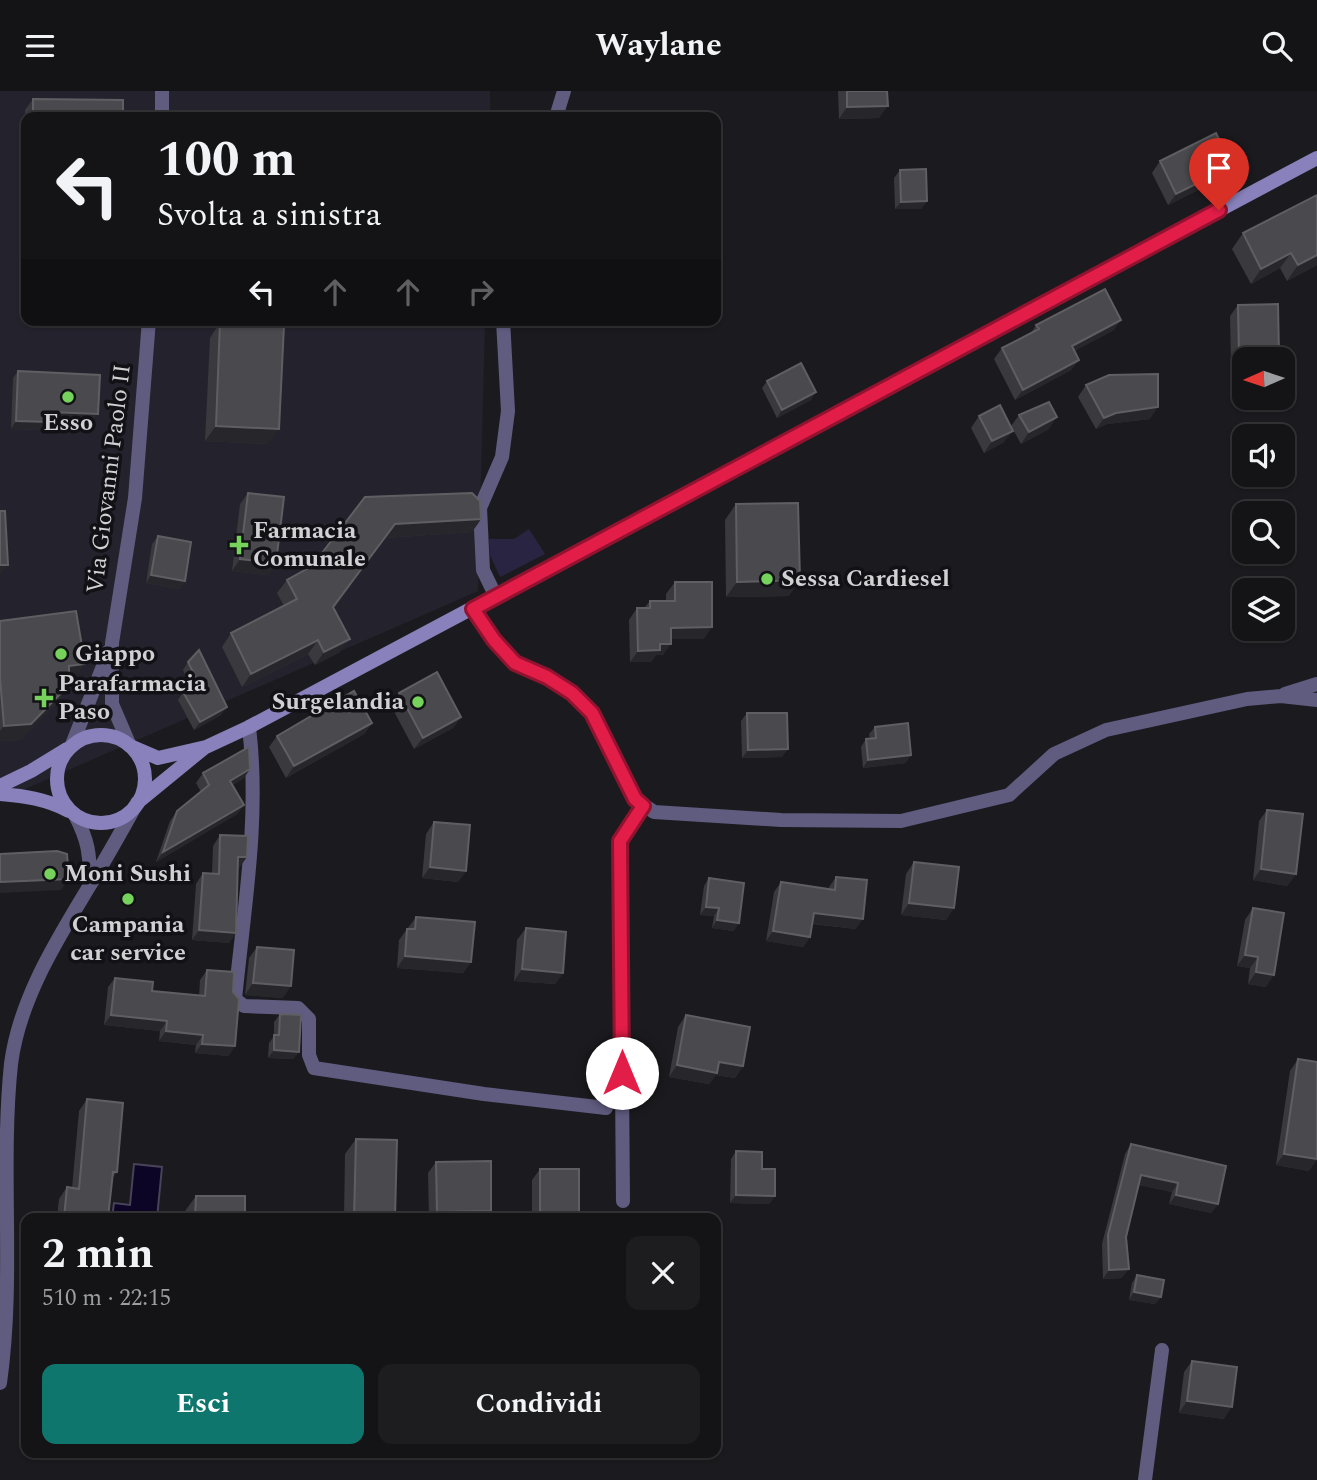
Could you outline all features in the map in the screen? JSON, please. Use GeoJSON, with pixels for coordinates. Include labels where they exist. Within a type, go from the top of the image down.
{"type":"FeatureCollection","features":[{"type":"Feature","properties":{"kind":"main road"},"geometry":{"type":"LineString","coordinates":[[0,786],[31,771],[81,740],[102,735],[117,738],[158,758],[206,747],[249,727],[1317,157]]}},
{"type":"Feature","properties":{"kind":"main road"},"geometry":{"type":"LineString","coordinates":[[130,746],[141,763],[145,777],[143,791],[137,803]]}},
{"type":"Feature","properties":{"kind":"main road"},"geometry":{"type":"LineString","coordinates":[[71,747],[59,766],[57,780],[63,801],[75,815]]}},
{"type":"Feature","properties":{"kind":"main road"},"geometry":{"type":"LineString","coordinates":[[0,794],[28,796],[52,802],[90,821],[108,822],[126,815],[206,747]]}},
{"type":"Feature","properties":{"kind":"street"},"geometry":{"type":"LineString","coordinates":[[162,91],[162,112]]}},
{"type":"Feature","properties":{"kind":"street"},"geometry":{"type":"LineString","coordinates":[[558,112],[564,91]]}},
{"type":"Feature","properties":{"kind":"street","name":"Via Giovanni Paolo II"},"geometry":{"type":"LineString","coordinates":[[112,643],[135,498],[149,326]]}},
{"type":"Feature","properties":{"kind":"street"},"geometry":{"type":"LineString","coordinates":[[496,597],[483,569],[480,508],[502,457],[508,411],[503,326]]}},
{"type":"Feature","properties":{"kind":"street"},"geometry":{"type":"LineString","coordinates":[[473,609],[494,640],[515,663],[547,677],[572,693],[592,713],[635,799],[654,812],[768,819],[901,821],[1009,795],[1054,754],[1106,730],[1247,699],[1280,696],[1317,700]]}},
{"type":"Feature","properties":{"kind":"street"},"geometry":{"type":"LineString","coordinates":[[112,643],[112,704],[130,746]]}},
{"type":"Feature","properties":{"kind":"street"},"geometry":{"type":"LineString","coordinates":[[71,747],[112,643]]}},
{"type":"Feature","properties":{"kind":"street"},"geometry":{"type":"LineString","coordinates":[[1280,696],[1317,684]]}},
{"type":"Feature","properties":{"kind":"street"},"geometry":{"type":"LineString","coordinates":[[249,727],[254,769],[252,838],[235,999],[244,1006],[298,1008],[309,1019],[309,1055],[314,1068],[484,1094],[606,1108]]}},
{"type":"Feature","properties":{"kind":"street"},"geometry":{"type":"LineString","coordinates":[[0,1383],[6,1326],[4,1108],[11,1063],[22,1018],[43,967],[137,803]]}},
{"type":"Feature","properties":{"kind":"street"},"geometry":{"type":"LineString","coordinates":[[623,1201],[620,841],[643,806]]}},
{"type":"Feature","properties":{"kind":"street"},"geometry":{"type":"LineString","coordinates":[[75,815],[91,857],[88,888]]}},
{"type":"Feature","properties":{"kind":"street"},"geometry":{"type":"LineString","coordinates":[[1145,1480],[1162,1350]]}},
{"type":"Feature","properties":{"kind":"shaded area"},"geometry":{"type":"Polygon","coordinates":[[[0,91],[490,91],[490,112],[21,112],[21,326],[485,326],[478,591],[0,800],[0,91]]]}},
{"type":"Feature","properties":{"kind":"shaded area"},"geometry":{"type":"Polygon","coordinates":[[[529,529],[545,554],[500,577],[490,555],[489,539],[514,539],[529,529]]]}},
{"type":"Feature","properties":{"kind":"shaded area"},"geometry":{"type":"Polygon","coordinates":[[[134,1164],[162,1167],[157,1213],[113,1213],[114,1203],[130,1205],[134,1164]]]}},
{"type":"Feature","properties":{"kind":"building"},"geometry":{"type":"Polygon","coordinates":[[[847,91],[887,91],[888,106],[847,107],[847,91]]]}},
{"type":"Feature","properties":{"kind":"building"},"geometry":{"type":"Polygon","coordinates":[[[33,99],[123,100],[123,112],[33,112],[33,99]]]}},
{"type":"Feature","properties":{"kind":"building"},"geometry":{"type":"Polygon","coordinates":[[[1216,133],[1232,166],[1176,194],[1160,161],[1216,133]]]}},
{"type":"Feature","properties":{"kind":"building"},"geometry":{"type":"Polygon","coordinates":[[[926,169],[927,201],[901,202],[900,170],[926,169]]]}},
{"type":"Feature","properties":{"kind":"building"},"geometry":{"type":"Polygon","coordinates":[[[1317,195],[1317,255],[1298,265],[1291,253],[1261,269],[1243,233],[1317,195]]]}},
{"type":"Feature","properties":{"kind":"building"},"geometry":{"type":"Polygon","coordinates":[[[1105,289],[1121,320],[1072,346],[1079,360],[1023,390],[1002,348],[1039,329],[1036,325],[1105,289]]]}},
{"type":"Feature","properties":{"kind":"building"},"geometry":{"type":"Polygon","coordinates":[[[1278,304],[1279,347],[1239,347],[1238,305],[1278,304]]]}},
{"type":"Feature","properties":{"kind":"building"},"geometry":{"type":"Polygon","coordinates":[[[220,326],[284,326],[279,429],[216,426],[220,326]]]}},
{"type":"Feature","properties":{"kind":"building"},"geometry":{"type":"Polygon","coordinates":[[[801,363],[816,392],[782,410],[767,381],[801,363]]]}},
{"type":"Feature","properties":{"kind":"building"},"geometry":{"type":"Polygon","coordinates":[[[18,371],[100,375],[98,414],[50,412],[50,422],[16,421],[18,371]]]}},
{"type":"Feature","properties":{"kind":"building"},"geometry":{"type":"Polygon","coordinates":[[[1158,374],[1158,407],[1116,413],[1104,418],[1086,385],[1109,375],[1158,374]]]}},
{"type":"Feature","properties":{"kind":"building"},"geometry":{"type":"Polygon","coordinates":[[[1049,402],[1057,417],[1029,432],[1019,415],[1049,402]]]}},
{"type":"Feature","properties":{"kind":"building"},"geometry":{"type":"Polygon","coordinates":[[[1000,405],[1013,431],[992,441],[979,416],[1000,405]]]}},
{"type":"Feature","properties":{"kind":"building"},"geometry":{"type":"Polygon","coordinates":[[[248,493],[284,497],[276,563],[240,559],[248,493]]]}},
{"type":"Feature","properties":{"kind":"building"},"geometry":{"type":"Polygon","coordinates":[[[472,493],[480,501],[481,519],[395,524],[333,607],[350,639],[324,652],[318,640],[251,674],[231,633],[297,599],[287,580],[312,566],[365,497],[472,493]]]}},
{"type":"Feature","properties":{"kind":"building"},"geometry":{"type":"Polygon","coordinates":[[[798,503],[800,580],[737,582],[736,504],[798,503]]]}},
{"type":"Feature","properties":{"kind":"building"},"geometry":{"type":"Polygon","coordinates":[[[0,511],[5,511],[8,565],[0,565],[0,511]]]}},
{"type":"Feature","properties":{"kind":"building"},"geometry":{"type":"Polygon","coordinates":[[[158,536],[191,542],[185,581],[151,575],[158,536]]]}},
{"type":"Feature","properties":{"kind":"building"},"geometry":{"type":"Polygon","coordinates":[[[675,582],[712,582],[712,627],[671,628],[671,644],[660,644],[660,650],[638,651],[637,608],[650,608],[650,601],[675,601],[675,582]]]}},
{"type":"Feature","properties":{"kind":"building"},"geometry":{"type":"Polygon","coordinates":[[[76,611],[85,664],[69,666],[69,685],[31,724],[4,726],[0,678],[0,621],[76,611]]]}},
{"type":"Feature","properties":{"kind":"building"},"geometry":{"type":"Polygon","coordinates":[[[199,650],[227,707],[200,722],[183,692],[199,684],[188,662],[199,650]]]}},
{"type":"Feature","properties":{"kind":"building"},"geometry":{"type":"Polygon","coordinates":[[[437,672],[461,717],[423,738],[399,693],[437,672]]]}},
{"type":"Feature","properties":{"kind":"building"},"geometry":{"type":"Polygon","coordinates":[[[354,691],[372,723],[294,766],[277,736],[354,691]]]}},
{"type":"Feature","properties":{"kind":"building"},"geometry":{"type":"Polygon","coordinates":[[[747,713],[787,713],[788,749],[748,750],[747,713]]]}},
{"type":"Feature","properties":{"kind":"building"},"geometry":{"type":"Polygon","coordinates":[[[908,723],[911,755],[868,760],[866,739],[876,738],[875,727],[908,723]]]}},
{"type":"Feature","properties":{"kind":"building"},"geometry":{"type":"Polygon","coordinates":[[[249,747],[250,769],[230,781],[244,805],[163,852],[177,811],[209,785],[203,773],[249,747]]]}},
{"type":"Feature","properties":{"kind":"building"},"geometry":{"type":"Polygon","coordinates":[[[1267,810],[1303,814],[1296,874],[1261,869],[1267,810]]]}},
{"type":"Feature","properties":{"kind":"building"},"geometry":{"type":"Polygon","coordinates":[[[434,822],[470,825],[466,871],[430,867],[434,822]]]}},
{"type":"Feature","properties":{"kind":"building"},"geometry":{"type":"Polygon","coordinates":[[[220,835],[248,836],[247,857],[238,857],[236,933],[199,930],[203,873],[219,874],[220,835]]]}},
{"type":"Feature","properties":{"kind":"building"},"geometry":{"type":"Polygon","coordinates":[[[57,851],[67,854],[69,879],[0,882],[0,854],[57,851]]]}},
{"type":"Feature","properties":{"kind":"building"},"geometry":{"type":"Polygon","coordinates":[[[914,862],[959,867],[954,908],[909,903],[914,862]]]}},
{"type":"Feature","properties":{"kind":"building"},"geometry":{"type":"Polygon","coordinates":[[[836,877],[867,880],[863,919],[814,913],[810,937],[773,931],[781,882],[835,890],[836,877]]]}},
{"type":"Feature","properties":{"kind":"building"},"geometry":{"type":"Polygon","coordinates":[[[709,878],[744,883],[739,923],[717,920],[719,908],[706,907],[709,878]]]}},
{"type":"Feature","properties":{"kind":"building"},"geometry":{"type":"Polygon","coordinates":[[[1253,908],[1284,913],[1274,975],[1256,972],[1258,957],[1245,955],[1253,908]]]}},
{"type":"Feature","properties":{"kind":"building"},"geometry":{"type":"Polygon","coordinates":[[[416,917],[475,922],[471,962],[405,956],[407,929],[415,929],[416,917]]]}},
{"type":"Feature","properties":{"kind":"building"},"geometry":{"type":"Polygon","coordinates":[[[526,928],[566,932],[563,973],[522,969],[526,928]]]}},
{"type":"Feature","properties":{"kind":"building"},"geometry":{"type":"Polygon","coordinates":[[[257,947],[294,950],[291,986],[253,983],[257,947]]]}},
{"type":"Feature","properties":{"kind":"building"},"geometry":{"type":"Polygon","coordinates":[[[207,970],[234,972],[233,992],[239,999],[235,1046],[202,1044],[203,1035],[166,1031],[167,1021],[111,1015],[115,978],[153,982],[152,991],[205,996],[207,970]]]}},
{"type":"Feature","properties":{"kind":"building"},"geometry":{"type":"Polygon","coordinates":[[[280,1014],[301,1015],[299,1052],[274,1050],[274,1035],[279,1035],[280,1014]]]}},
{"type":"Feature","properties":{"kind":"building"},"geometry":{"type":"Polygon","coordinates":[[[686,1015],[750,1027],[743,1066],[719,1062],[717,1073],[677,1065],[686,1015]]]}},
{"type":"Feature","properties":{"kind":"building"},"geometry":{"type":"Polygon","coordinates":[[[1298,1059],[1317,1062],[1317,1159],[1284,1154],[1298,1059]]]}},
{"type":"Feature","properties":{"kind":"building"},"geometry":{"type":"Polygon","coordinates":[[[87,1099],[123,1103],[117,1172],[113,1172],[109,1213],[64,1213],[67,1187],[79,1189],[87,1099]]]}},
{"type":"Feature","properties":{"kind":"building"},"geometry":{"type":"Polygon","coordinates":[[[356,1139],[397,1140],[395,1213],[354,1213],[356,1139]]]}},
{"type":"Feature","properties":{"kind":"building"},"geometry":{"type":"Polygon","coordinates":[[[1131,1144],[1226,1166],[1218,1204],[1176,1195],[1178,1183],[1141,1175],[1126,1237],[1129,1269],[1109,1270],[1108,1235],[1131,1144]]]}},
{"type":"Feature","properties":{"kind":"building"},"geometry":{"type":"Polygon","coordinates":[[[736,1151],[762,1152],[762,1169],[775,1169],[775,1196],[736,1195],[736,1151]]]}},
{"type":"Feature","properties":{"kind":"building"},"geometry":{"type":"Polygon","coordinates":[[[491,1161],[491,1211],[437,1212],[436,1162],[491,1161]]]}},
{"type":"Feature","properties":{"kind":"building"},"geometry":{"type":"Polygon","coordinates":[[[540,1169],[579,1169],[579,1213],[540,1213],[540,1169]]]}},
{"type":"Feature","properties":{"kind":"building"},"geometry":{"type":"Polygon","coordinates":[[[196,1196],[245,1196],[245,1213],[195,1213],[196,1196]]]}},
{"type":"Feature","properties":{"kind":"building"},"geometry":{"type":"Polygon","coordinates":[[[1137,1275],[1164,1280],[1161,1297],[1134,1292],[1137,1275]]]}},
{"type":"Feature","properties":{"kind":"building"},"geometry":{"type":"Polygon","coordinates":[[[1192,1361],[1237,1367],[1232,1407],[1187,1401],[1192,1361]]]}},
{"type":"Feature","properties":{"kind":"place","name":"Esso"},"geometry":{"type":"Point","coordinates":[68,397]}},
{"type":"Feature","properties":{"kind":"place","name":"Farmacia Comunale"},"geometry":{"type":"Point","coordinates":[239,545]}},
{"type":"Feature","properties":{"kind":"place","name":"Sessa Cardiesel"},"geometry":{"type":"Point","coordinates":[767,579]}},
{"type":"Feature","properties":{"kind":"place","name":"Giappo"},"geometry":{"type":"Point","coordinates":[61,654]}},
{"type":"Feature","properties":{"kind":"place","name":"Parafarmacia Paso"},"geometry":{"type":"Point","coordinates":[44,698]}},
{"type":"Feature","properties":{"kind":"place","name":"Surgelandia"},"geometry":{"type":"Point","coordinates":[418,702]}},
{"type":"Feature","properties":{"kind":"place","name":"Moni Sushi"},"geometry":{"type":"Point","coordinates":[50,874]}},
{"type":"Feature","properties":{"kind":"place","name":"Campania car service"},"geometry":{"type":"Point","coordinates":[128,899]}},
{"type":"Feature","properties":{"kind":"route"},"geometry":{"type":"LineString","coordinates":[[622,1073],[620,841],[643,806],[635,799],[592,713],[572,693],[547,677],[515,663],[494,640],[473,609],[1219,210]]}}]}
